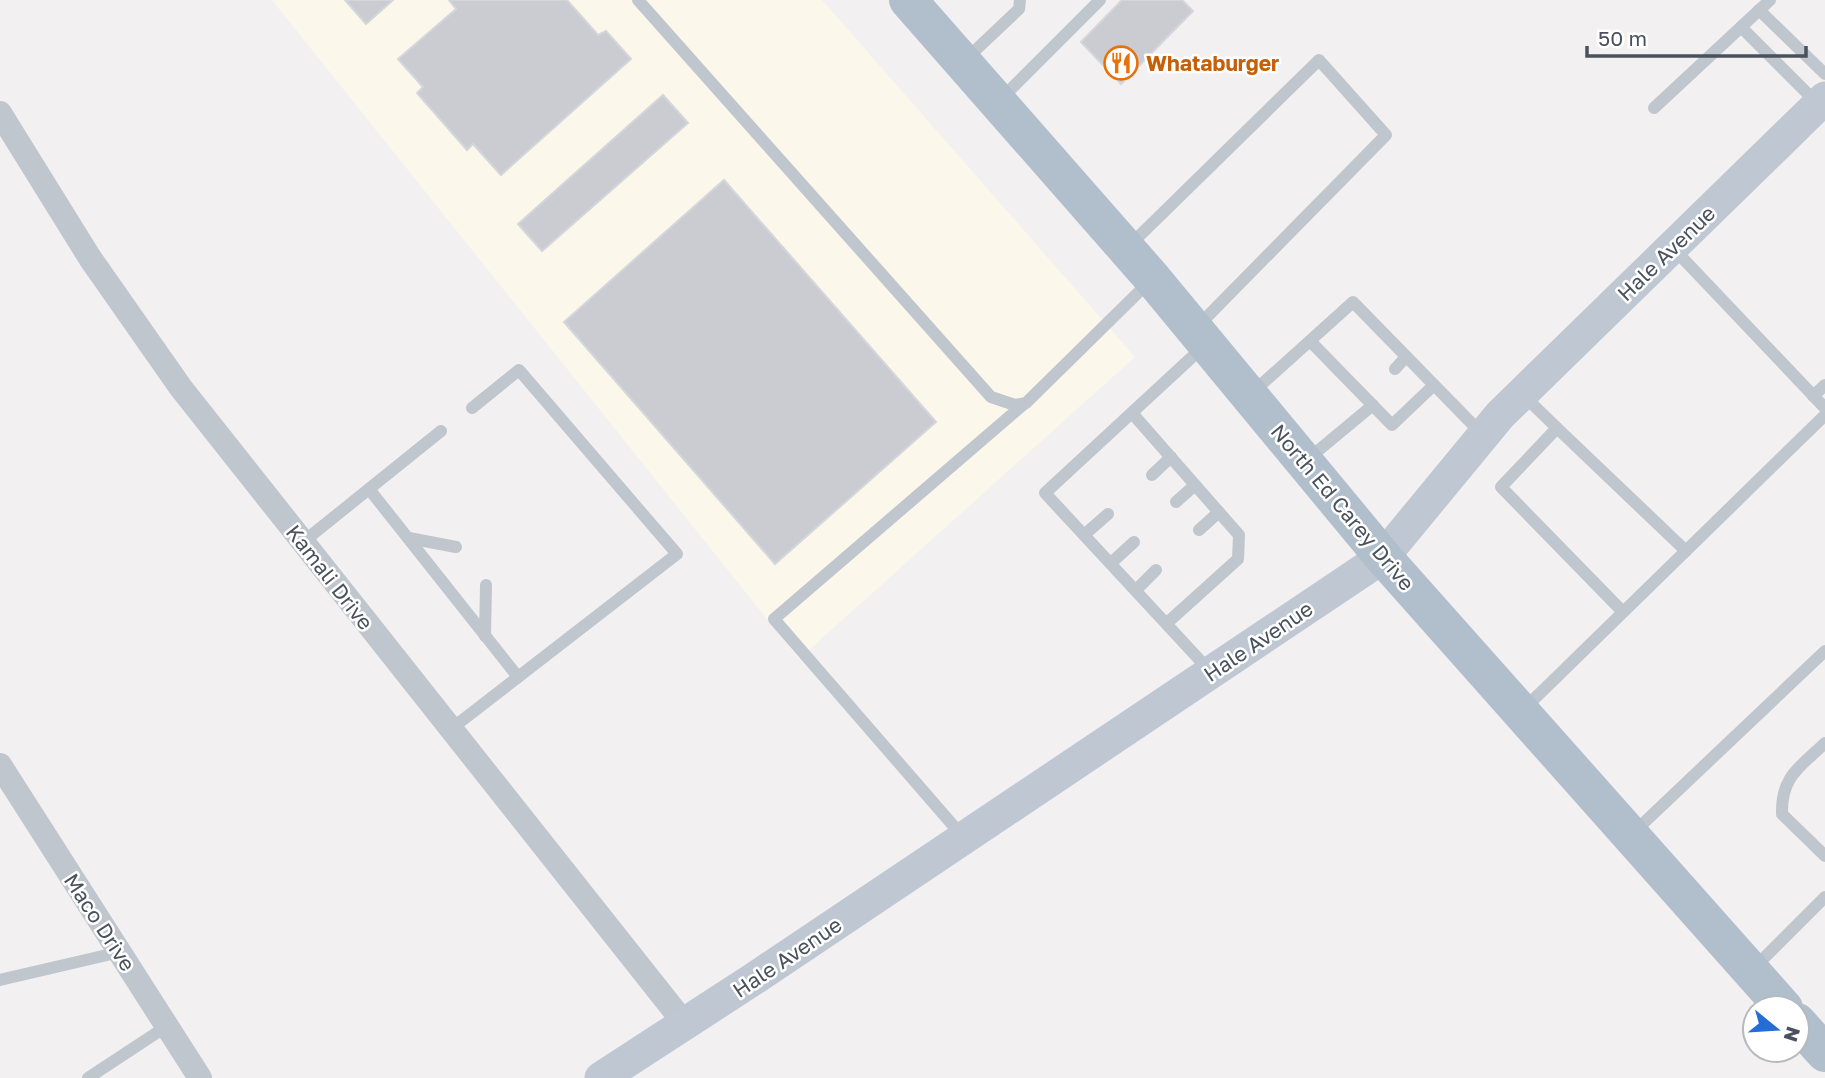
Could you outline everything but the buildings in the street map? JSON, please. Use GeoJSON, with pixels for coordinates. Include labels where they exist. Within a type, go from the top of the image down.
{"type":"FeatureCollection","features":[{"type":"Feature","properties":{"kind":"main road","name":"North Ed Carey Drive"},"geometry":{"type":"LineString","coordinates":[[908,0],[1152,278],[1383,557],[1772,994]]}},
{"type":"Feature","properties":{"kind":"main road"},"geometry":{"type":"LineString","coordinates":[[1811,1038],[1825,1054]]}},
{"type":"Feature","properties":{"kind":"street","name":"Hale Avenue"},"geometry":{"type":"LineString","coordinates":[[601,1078],[1383,557],[1483,435],[1521,394],[1672,247],[1823,92]]}},
{"type":"Feature","properties":{"kind":"street","name":"Kamali Drive"},"geometry":{"type":"LineString","coordinates":[[0,113],[90,258],[173,377],[685,1024]]}},
{"type":"Feature","properties":{"kind":"street","name":"Maco Drive"},"geometry":{"type":"LineString","coordinates":[[1,769],[201,1078]]}},
{"type":"Feature","properties":{"kind":"lane"},"geometry":{"type":"LineString","coordinates":[[638,0],[991,397],[1015,405],[1026,403]]}},
{"type":"Feature","properties":{"kind":"lane"},"geometry":{"type":"LineString","coordinates":[[962,62],[1019,9],[1020,0]]}},
{"type":"Feature","properties":{"kind":"lane"},"geometry":{"type":"LineString","coordinates":[[998,102],[1100,0]]}},
{"type":"Feature","properties":{"kind":"lane"},"geometry":{"type":"LineString","coordinates":[[1654,108],[1770,0]]}},
{"type":"Feature","properties":{"kind":"lane"},"geometry":{"type":"LineString","coordinates":[[1759,10],[1823,92]]}},
{"type":"Feature","properties":{"kind":"lane"},"geometry":{"type":"LineString","coordinates":[[1741,27],[1823,92]]}},
{"type":"Feature","properties":{"kind":"lane"},"geometry":{"type":"LineString","coordinates":[[1126,248],[1319,60],[1387,135],[1132,413],[1045,493],[1211,673]]}},
{"type":"Feature","properties":{"kind":"lane"},"geometry":{"type":"LineString","coordinates":[[1672,247],[1825,408]]}},
{"type":"Feature","properties":{"kind":"lane"},"geometry":{"type":"LineString","coordinates":[[964,838],[774,619],[1026,403],[1152,278]]}},
{"type":"Feature","properties":{"kind":"lane"},"geometry":{"type":"LineString","coordinates":[[1250,395],[1353,302],[1483,435]]}},
{"type":"Feature","properties":{"kind":"lane"},"geometry":{"type":"LineString","coordinates":[[1310,341],[1370,397],[1392,425],[1434,385]]}},
{"type":"Feature","properties":{"kind":"lane"},"geometry":{"type":"LineString","coordinates":[[1395,369],[1406,357]]}},
{"type":"Feature","properties":{"kind":"lane"},"geometry":{"type":"LineString","coordinates":[[451,729],[677,554],[519,370],[472,408]]}},
{"type":"Feature","properties":{"kind":"lane"},"geometry":{"type":"LineString","coordinates":[[1814,396],[1825,385]]}},
{"type":"Feature","properties":{"kind":"lane"},"geometry":{"type":"LineString","coordinates":[[1521,394],[1686,551]]}},
{"type":"Feature","properties":{"kind":"lane"},"geometry":{"type":"LineString","coordinates":[[1305,462],[1370,397]]}},
{"type":"Feature","properties":{"kind":"lane"},"geometry":{"type":"LineString","coordinates":[[1132,413],[1239,535],[1238,559],[1167,623]]}},
{"type":"Feature","properties":{"kind":"lane"},"geometry":{"type":"LineString","coordinates":[[1522,712],[1825,415]]}},
{"type":"Feature","properties":{"kind":"lane"},"geometry":{"type":"LineString","coordinates":[[1557,428],[1501,487],[1623,612]]}},
{"type":"Feature","properties":{"kind":"lane"},"geometry":{"type":"LineString","coordinates":[[303,542],[441,431]]}},
{"type":"Feature","properties":{"kind":"lane"},"geometry":{"type":"LineString","coordinates":[[1152,475],[1171,457]]}},
{"type":"Feature","properties":{"kind":"lane"},"geometry":{"type":"LineString","coordinates":[[1176,502],[1195,485]]}},
{"type":"Feature","properties":{"kind":"lane"},"geometry":{"type":"LineString","coordinates":[[369,489],[518,677]]}},
{"type":"Feature","properties":{"kind":"lane"},"geometry":{"type":"LineString","coordinates":[[1199,530],[1219,512]]}},
{"type":"Feature","properties":{"kind":"lane"},"geometry":{"type":"LineString","coordinates":[[1084,535],[1108,514]]}},
{"type":"Feature","properties":{"kind":"lane"},"geometry":{"type":"LineString","coordinates":[[409,538],[456,547]]}},
{"type":"Feature","properties":{"kind":"lane"},"geometry":{"type":"LineString","coordinates":[[1111,563],[1134,542]]}},
{"type":"Feature","properties":{"kind":"lane"},"geometry":{"type":"LineString","coordinates":[[1136,590],[1156,570]]}},
{"type":"Feature","properties":{"kind":"lane"},"geometry":{"type":"LineString","coordinates":[[485,636],[486,585]]}},
{"type":"Feature","properties":{"kind":"lane"},"geometry":{"type":"LineString","coordinates":[[1631,835],[1825,651]]}},
{"type":"Feature","properties":{"kind":"lane"},"geometry":{"type":"LineString","coordinates":[[1825,743],[1790,778],[1782,796],[1782,814],[1825,856]]}},
{"type":"Feature","properties":{"kind":"lane"},"geometry":{"type":"LineString","coordinates":[[1752,971],[1825,897]]}},
{"type":"Feature","properties":{"kind":"lane"},"geometry":{"type":"LineString","coordinates":[[0,979],[120,952]]}},
{"type":"Feature","properties":{"kind":"lane"},"geometry":{"type":"LineString","coordinates":[[88,1078],[167,1026]]}},
{"type":"Feature","properties":{"kind":"shaded area"},"geometry":{"type":"Polygon","coordinates":[[[272,0],[822,0],[1135,357],[799,659],[272,0]]]}},
{"type":"Feature","properties":{"kind":"place","name":"Whataburger"},"geometry":{"type":"Point","coordinates":[1121,63]}}]}
